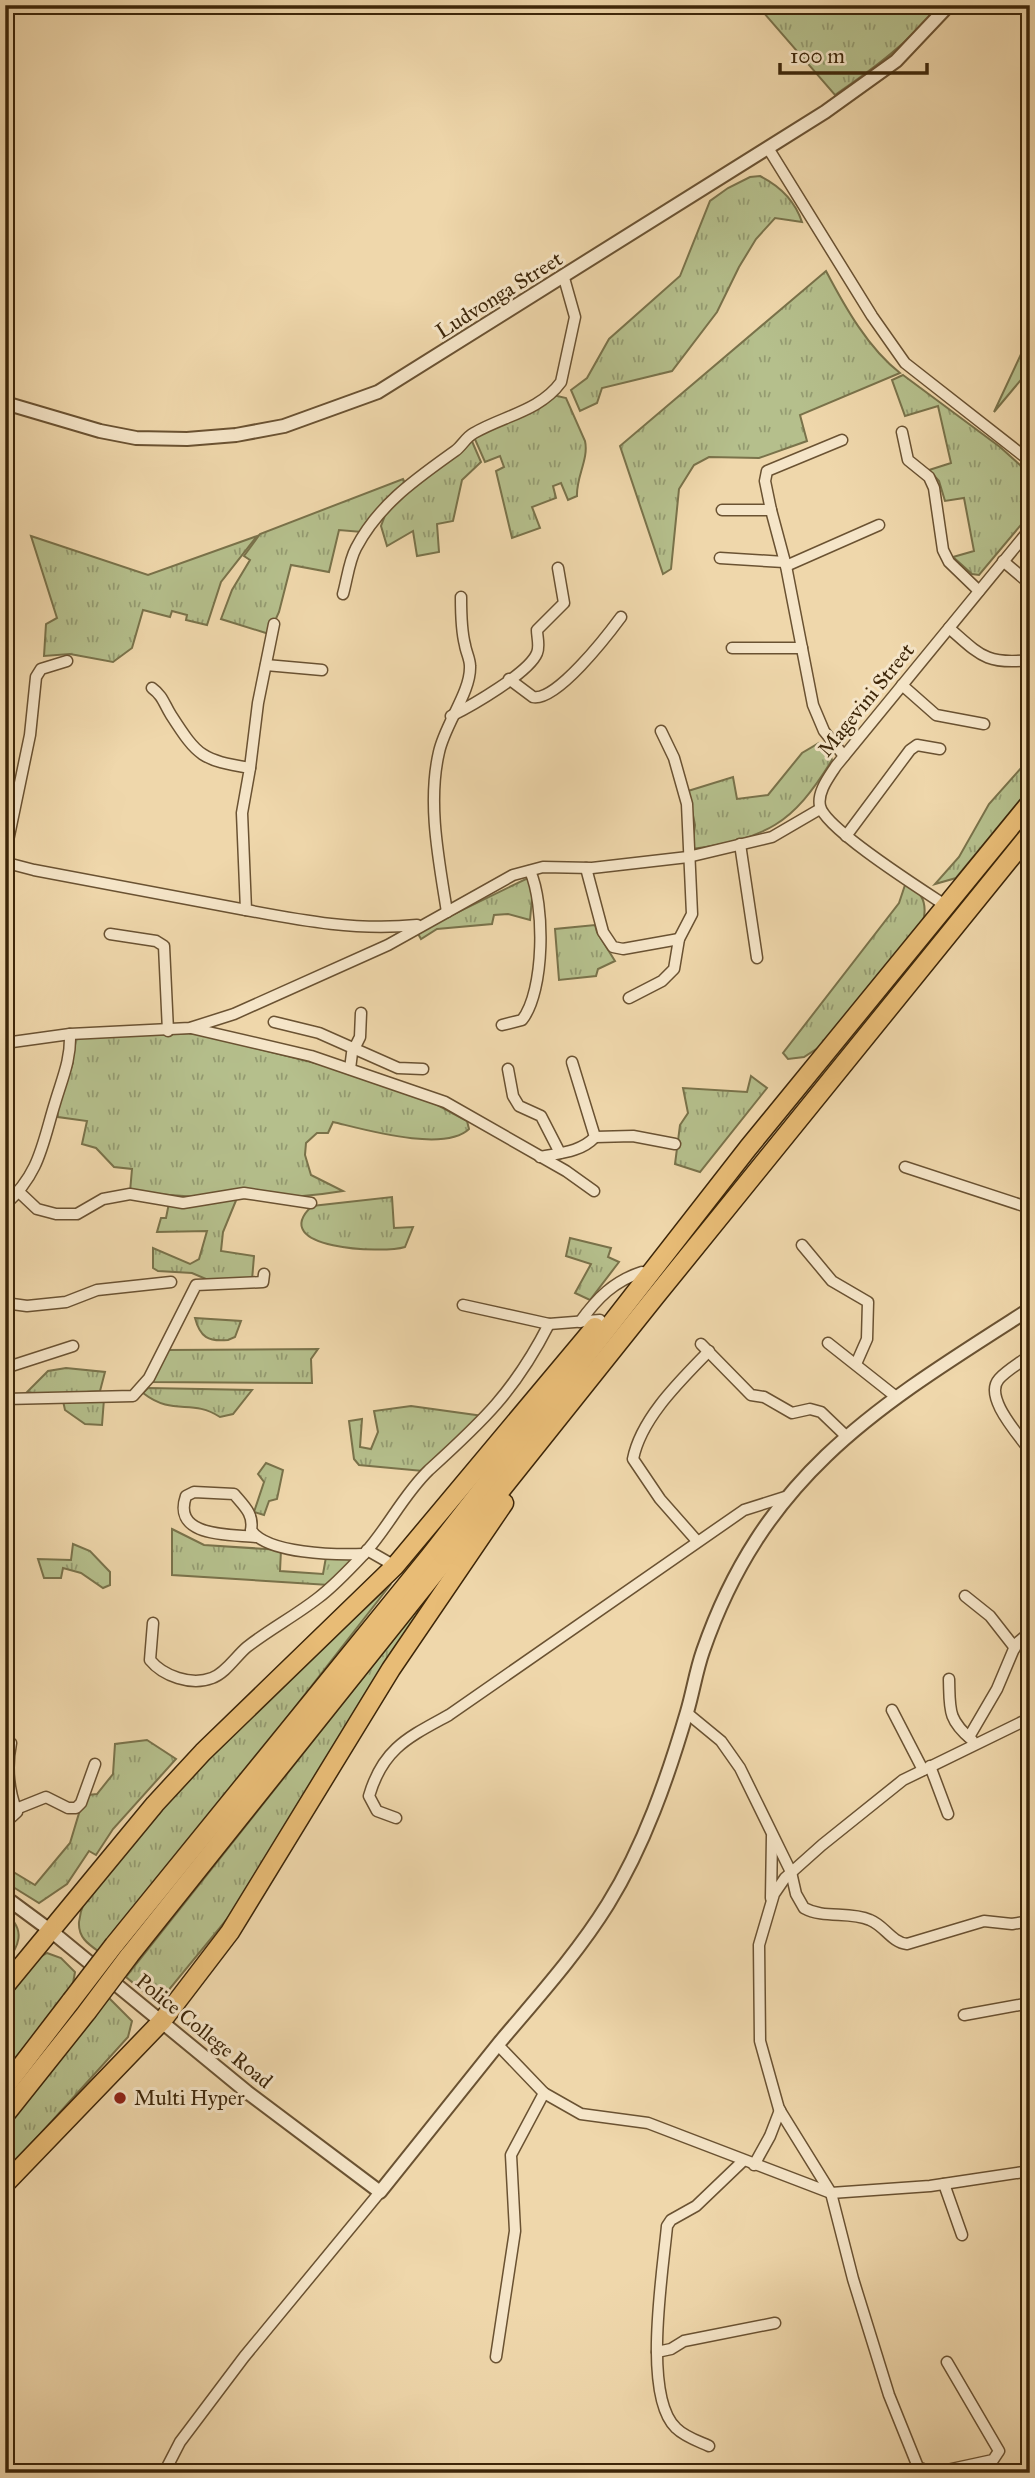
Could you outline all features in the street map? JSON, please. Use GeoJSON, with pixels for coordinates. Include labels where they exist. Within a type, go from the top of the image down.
{"type":"FeatureCollection","features":[{"type":"Feature","properties":{"kind":"highway"},"geometry":{"type":"LineString","coordinates":[[5,1986],[155,1804],[203,1752],[395,1566],[600,1320],[748,1149],[948,907],[1030,803]]}},
{"type":"Feature","properties":{"kind":"highway"},"geometry":{"type":"LineString","coordinates":[[5,2115],[655,1297],[1030,834]]}},
{"type":"Feature","properties":{"kind":"highway"},"geometry":{"type":"LineString","coordinates":[[5,2087],[114,1945],[430,1556],[748,1149]]}},
{"type":"Feature","properties":{"kind":"highway"},"geometry":{"type":"LineString","coordinates":[[5,2184],[162,2021],[230,1932],[391,1669],[495,1516],[655,1297]]}},
{"type":"Feature","properties":{"kind":"street","name":"Ludvonga Street"},"geometry":{"type":"LineString","coordinates":[[5,403],[100,432],[136,438],[187,439],[236,435],[284,426],[378,392],[768,148],[896,61],[949,5]]}},
{"type":"Feature","properties":{"kind":"street"},"geometry":{"type":"LineString","coordinates":[[768,148],[872,316],[905,363],[1030,461]]}},
{"type":"Feature","properties":{"kind":"street"},"geometry":{"type":"LineString","coordinates":[[343,594],[356,548],[385,505],[428,468],[455,451],[471,434],[527,410],[555,391],[561,382],[576,317],[564,278]]}},
{"type":"Feature","properties":{"kind":"street"},"geometry":{"type":"LineString","coordinates":[[902,432],[908,460],[929,477],[934,488],[943,550],[949,562],[979,591]]}},
{"type":"Feature","properties":{"kind":"street"},"geometry":{"type":"LineString","coordinates":[[842,440],[767,471],[765,481],[785,564],[813,705],[824,732],[844,756]]}},
{"type":"Feature","properties":{"kind":"street"},"geometry":{"type":"LineString","coordinates":[[722,510],[771,510]]}},
{"type":"Feature","properties":{"kind":"street"},"geometry":{"type":"LineString","coordinates":[[720,558],[785,564],[879,525]]}},
{"type":"Feature","properties":{"kind":"street","name":"Magevini Street"},"geometry":{"type":"LineString","coordinates":[[820,809],[824,785],[844,756],[1030,529]]}},
{"type":"Feature","properties":{"kind":"street"},"geometry":{"type":"LineString","coordinates":[[1003,561],[1030,584]]}},
{"type":"Feature","properties":{"kind":"street"},"geometry":{"type":"LineString","coordinates":[[451,716],[486,696],[535,657],[538,647],[537,630],[564,603],[558,568]]}},
{"type":"Feature","properties":{"kind":"street"},"geometry":{"type":"LineString","coordinates":[[447,912],[438,850],[435,788],[439,752],[451,716],[468,682],[470,666],[464,644],[461,597]]}},
{"type":"Feature","properties":{"kind":"street"},"geometry":{"type":"LineString","coordinates":[[509,679],[533,697],[547,696],[593,654],[621,617]]}},
{"type":"Feature","properties":{"kind":"street"},"geometry":{"type":"LineString","coordinates":[[246,910],[242,813],[274,624]]}},
{"type":"Feature","properties":{"kind":"street"},"geometry":{"type":"LineString","coordinates":[[949,628],[992,660],[1003,663],[1030,660]]}},
{"type":"Feature","properties":{"kind":"street"},"geometry":{"type":"LineString","coordinates":[[732,648],[802,648]]}},
{"type":"Feature","properties":{"kind":"street"},"geometry":{"type":"LineString","coordinates":[[67,661],[41,669],[36,677],[32,723],[5,856],[11,864],[328,925],[377,929],[421,925]]}},
{"type":"Feature","properties":{"kind":"street"},"geometry":{"type":"LineString","coordinates":[[266,664],[322,670]]}},
{"type":"Feature","properties":{"kind":"street"},"geometry":{"type":"LineString","coordinates":[[902,685],[936,715],[984,724]]}},
{"type":"Feature","properties":{"kind":"street"},"geometry":{"type":"LineString","coordinates":[[152,688],[165,700],[169,711],[191,744],[207,760],[250,768]]}},
{"type":"Feature","properties":{"kind":"street"},"geometry":{"type":"LineString","coordinates":[[629,998],[662,981],[674,969],[679,939],[692,914],[687,804],[674,758],[661,731]]}},
{"type":"Feature","properties":{"kind":"street"},"geometry":{"type":"LineString","coordinates":[[846,836],[910,750],[917,745],[940,749]]}},
{"type":"Feature","properties":{"kind":"street"},"geometry":{"type":"LineString","coordinates":[[5,1043],[70,1034],[190,1028],[234,1014],[378,950],[513,875],[543,867],[586,867],[688,857],[772,837],[820,809],[846,836],[948,907]]}},
{"type":"Feature","properties":{"kind":"street"},"geometry":{"type":"LineString","coordinates":[[740,844],[757,958]]}},
{"type":"Feature","properties":{"kind":"street"},"geometry":{"type":"LineString","coordinates":[[586,867],[603,932],[613,947],[623,949],[679,939]]}},
{"type":"Feature","properties":{"kind":"street"},"geometry":{"type":"LineString","coordinates":[[502,1025],[522,1020],[530,1011],[536,989],[539,895],[530,871]]}},
{"type":"Feature","properties":{"kind":"street"},"geometry":{"type":"LineString","coordinates":[[110,934],[156,941],[164,946],[168,1031]]}},
{"type":"Feature","properties":{"kind":"street"},"geometry":{"type":"LineString","coordinates":[[350,1069],[360,1037],[361,1013]]}},
{"type":"Feature","properties":{"kind":"street"},"geometry":{"type":"LineString","coordinates":[[274,1022],[319,1033],[398,1068],[423,1069]]}},
{"type":"Feature","properties":{"kind":"street"},"geometry":{"type":"LineString","coordinates":[[190,1028],[311,1056],[462,1109],[486,1127],[594,1191]]}},
{"type":"Feature","properties":{"kind":"street"},"geometry":{"type":"LineString","coordinates":[[5,1205],[19,1192],[46,1145],[54,1105],[71,1057],[70,1034]]}},
{"type":"Feature","properties":{"kind":"street"},"geometry":{"type":"LineString","coordinates":[[572,1062],[595,1137]]}},
{"type":"Feature","properties":{"kind":"street"},"geometry":{"type":"LineString","coordinates":[[508,1069],[513,1096],[519,1106],[541,1116],[561,1153]]}},
{"type":"Feature","properties":{"kind":"street"},"geometry":{"type":"LineString","coordinates":[[540,1157],[588,1144],[595,1137],[633,1136],[674,1144]]}},
{"type":"Feature","properties":{"kind":"street"},"geometry":{"type":"LineString","coordinates":[[905,1167],[1030,1208]]}},
{"type":"Feature","properties":{"kind":"street"},"geometry":{"type":"LineString","coordinates":[[19,1192],[37,1209],[56,1214],[77,1214],[103,1199],[130,1195],[183,1203],[244,1193],[311,1203]]}},
{"type":"Feature","properties":{"kind":"street"},"geometry":{"type":"LineString","coordinates":[[802,1245],[832,1281],[868,1302],[867,1339],[856,1364]]}},
{"type":"Feature","properties":{"kind":"street"},"geometry":{"type":"LineString","coordinates":[[580,1322],[611,1287],[623,1278],[642,1272]]}},
{"type":"Feature","properties":{"kind":"street"},"geometry":{"type":"LineString","coordinates":[[5,1399],[133,1396],[149,1378],[196,1285],[263,1282],[264,1274]]}},
{"type":"Feature","properties":{"kind":"street"},"geometry":{"type":"LineString","coordinates":[[5,1303],[27,1306],[66,1302],[97,1290],[171,1282]]}},
{"type":"Feature","properties":{"kind":"street"},"geometry":{"type":"LineString","coordinates":[[463,1305],[549,1324],[600,1320]]}},
{"type":"Feature","properties":{"kind":"street"},"geometry":{"type":"LineString","coordinates":[[164,2473],[180,2442],[244,2357],[557,1973],[608,1904],[641,1840],[687,1713],[703,1651],[723,1605],[745,1562],[785,1497],[818,1461],[895,1396],[1030,1309]]}},
{"type":"Feature","properties":{"kind":"street"},"geometry":{"type":"LineString","coordinates":[[153,1623],[150,1660],[156,1668],[170,1676],[210,1679],[222,1673],[246,1648],[317,1599],[365,1552],[428,1471],[453,1451],[508,1393],[530,1361],[549,1324]]}},
{"type":"Feature","properties":{"kind":"street"},"geometry":{"type":"LineString","coordinates":[[828,1343],[895,1396]]}},
{"type":"Feature","properties":{"kind":"street"},"geometry":{"type":"LineString","coordinates":[[5,1368],[73,1346]]}},
{"type":"Feature","properties":{"kind":"street"},"geometry":{"type":"LineString","coordinates":[[697,1541],[660,1499],[633,1459],[636,1448],[661,1406],[705,1348],[751,1395],[764,1397],[792,1413],[810,1409],[821,1412],[846,1437]]}},
{"type":"Feature","properties":{"kind":"street"},"geometry":{"type":"LineString","coordinates":[[1030,1355],[998,1380],[994,1387],[994,1400],[1030,1451]]}},
{"type":"Feature","properties":{"kind":"street"},"geometry":{"type":"LineString","coordinates":[[256,1537],[251,1530],[253,1520],[249,1512],[234,1494],[194,1492],[186,1496],[183,1504],[186,1515],[205,1532],[219,1536],[256,1537],[307,1551],[365,1552],[395,1566]]}},
{"type":"Feature","properties":{"kind":"street"},"geometry":{"type":"LineString","coordinates":[[396,1818],[377,1811],[369,1796],[389,1753],[401,1741],[449,1715],[744,1510],[785,1497]]}},
{"type":"Feature","properties":{"kind":"street"},"geometry":{"type":"LineString","coordinates":[[965,1597],[990,1616],[1015,1648]]}},
{"type":"Feature","properties":{"kind":"street"},"geometry":{"type":"LineString","coordinates":[[973,1741],[1015,1648],[1021,1637],[1030,1632]]}},
{"type":"Feature","properties":{"kind":"street"},"geometry":{"type":"LineString","coordinates":[[949,1679],[950,1713],[956,1727],[973,1741]]}},
{"type":"Feature","properties":{"kind":"street"},"geometry":{"type":"LineString","coordinates":[[892,1710],[926,1768],[948,1814]]}},
{"type":"Feature","properties":{"kind":"street"},"geometry":{"type":"LineString","coordinates":[[687,1713],[721,1741],[740,1768],[791,1872],[796,1894],[804,1908],[822,1914],[869,1919],[900,1943],[907,1944],[984,1921],[1012,1924],[1030,1921]]}},
{"type":"Feature","properties":{"kind":"street"},"geometry":{"type":"LineString","coordinates":[[771,1902],[791,1872],[870,1805],[973,1741],[1030,1718]]}},
{"type":"Feature","properties":{"kind":"street"},"geometry":{"type":"LineString","coordinates":[[5,1823],[17,1812],[7,1763],[11,1743]]}},
{"type":"Feature","properties":{"kind":"street"},"geometry":{"type":"LineString","coordinates":[[16,1809],[46,1797],[68,1808],[76,1808],[81,1803],[96,1764]]}},
{"type":"Feature","properties":{"kind":"street"},"geometry":{"type":"LineString","coordinates":[[772,1833],[771,1902],[759,1945],[760,2041],[779,2110],[831,2193],[869,2331],[915,2470],[933,2473],[993,2460],[999,2455],[997,2445],[947,2362]]}},
{"type":"Feature","properties":{"kind":"street","name":"Police College Road"},"geometry":{"type":"LineString","coordinates":[[5,1897],[51,1930],[318,2147],[380,2192]]}},
{"type":"Feature","properties":{"kind":"street"},"geometry":{"type":"LineString","coordinates":[[964,2015],[1030,2003]]}},
{"type":"Feature","properties":{"kind":"street"},"geometry":{"type":"LineString","coordinates":[[498,2045],[544,2093],[581,2114],[648,2123],[831,2193],[944,2184],[1030,2171]]}},
{"type":"Feature","properties":{"kind":"street"},"geometry":{"type":"LineString","coordinates":[[496,2357],[515,2225],[511,2155],[544,2093]]}},
{"type":"Feature","properties":{"kind":"street"},"geometry":{"type":"LineString","coordinates":[[709,2446],[675,2427],[666,2414],[657,2351],[667,2226],[671,2220],[696,2206],[748,2163],[770,2136],[779,2110]]}},
{"type":"Feature","properties":{"kind":"street"},"geometry":{"type":"LineString","coordinates":[[944,2184],[962,2235]]}},
{"type":"Feature","properties":{"kind":"street"},"geometry":{"type":"LineString","coordinates":[[657,2351],[671,2349],[684,2341],[775,2323]]}},
{"type":"Feature","properties":{"kind":"green space"},"geometry":{"type":"Polygon","coordinates":[[[757,5],[939,5],[903,43],[835,95],[757,5]]]}},
{"type":"Feature","properties":{"kind":"green space"},"geometry":{"type":"Polygon","coordinates":[[[760,176],[786,195],[802,222],[775,218],[756,239],[717,312],[672,371],[602,388],[597,403],[580,411],[571,390],[587,378],[609,339],[680,276],[710,201],[750,177],[760,176]]]}},
{"type":"Feature","properties":{"kind":"green space"},"geometry":{"type":"Polygon","coordinates":[[[826,271],[849,313],[878,352],[900,373],[800,415],[807,441],[759,458],[709,457],[694,465],[679,489],[671,569],[663,574],[620,446],[826,271]]]}},
{"type":"Feature","properties":{"kind":"green space"},"geometry":{"type":"Polygon","coordinates":[[[1030,335],[1030,369],[994,412],[1030,335]]]}},
{"type":"Feature","properties":{"kind":"green space"},"geometry":{"type":"Polygon","coordinates":[[[903,375],[1000,447],[1030,474],[1030,514],[979,575],[972,574],[953,557],[974,551],[964,498],[945,501],[939,481],[929,470],[951,463],[938,406],[905,416],[892,380],[903,375]]]}},
{"type":"Feature","properties":{"kind":"green space"},"geometry":{"type":"Polygon","coordinates":[[[553,395],[566,398],[585,441],[577,496],[568,500],[561,483],[553,486],[556,498],[532,507],[540,528],[512,538],[496,471],[504,467],[500,456],[485,462],[474,437],[534,410],[553,395]]]}},
{"type":"Feature","properties":{"kind":"green space"},"geometry":{"type":"Polygon","coordinates":[[[471,439],[481,462],[462,480],[453,521],[437,524],[439,552],[417,556],[413,531],[387,546],[381,526],[389,505],[471,439]]]}},
{"type":"Feature","properties":{"kind":"green space"},"geometry":{"type":"Polygon","coordinates":[[[403,479],[405,483],[384,501],[362,532],[339,530],[329,572],[291,565],[279,612],[269,634],[221,619],[232,590],[250,560],[244,556],[260,534],[403,479]]]}},
{"type":"Feature","properties":{"kind":"green space"},"geometry":{"type":"Polygon","coordinates":[[[31,536],[148,575],[257,536],[221,582],[207,625],[186,620],[187,615],[172,611],[170,617],[143,610],[132,648],[113,662],[70,654],[44,656],[46,624],[57,618],[31,536]]]}},
{"type":"Feature","properties":{"kind":"green space"},"geometry":{"type":"Polygon","coordinates":[[[819,743],[829,749],[832,760],[804,800],[790,814],[775,825],[740,840],[692,849],[695,825],[688,791],[733,777],[737,799],[768,795],[802,753],[819,743]]]}},
{"type":"Feature","properties":{"kind":"green space"},"geometry":{"type":"Polygon","coordinates":[[[1030,758],[1030,788],[956,878],[935,884],[959,857],[989,804],[1030,758]]]}},
{"type":"Feature","properties":{"kind":"green space"},"geometry":{"type":"Polygon","coordinates":[[[528,878],[533,888],[530,920],[508,914],[494,915],[492,924],[437,929],[421,939],[417,932],[528,878]]]}},
{"type":"Feature","properties":{"kind":"green space"},"geometry":{"type":"Polygon","coordinates":[[[906,882],[918,892],[925,911],[919,928],[909,943],[824,1044],[804,1057],[788,1059],[783,1053],[899,903],[906,882]]]}},
{"type":"Feature","properties":{"kind":"green space"},"geometry":{"type":"Polygon","coordinates":[[[595,925],[615,961],[598,969],[596,976],[559,980],[555,929],[595,925]]]}},
{"type":"Feature","properties":{"kind":"green space"},"geometry":{"type":"Polygon","coordinates":[[[195,1033],[339,1069],[432,1102],[467,1121],[469,1129],[457,1136],[423,1139],[383,1134],[333,1122],[328,1133],[317,1133],[306,1143],[305,1155],[311,1175],[343,1191],[263,1198],[130,1192],[132,1169],[114,1167],[96,1148],[82,1144],[87,1121],[58,1117],[57,1111],[73,1062],[73,1038],[195,1033]]]}},
{"type":"Feature","properties":{"kind":"green space"},"geometry":{"type":"Polygon","coordinates":[[[751,1076],[767,1088],[700,1172],[675,1164],[680,1125],[688,1113],[683,1088],[747,1092],[751,1076]]]}},
{"type":"Feature","properties":{"kind":"green space"},"geometry":{"type":"Polygon","coordinates":[[[392,1197],[394,1228],[413,1227],[405,1247],[375,1250],[333,1245],[315,1240],[304,1232],[302,1220],[312,1206],[392,1197]]]}},
{"type":"Feature","properties":{"kind":"green space"},"geometry":{"type":"Polygon","coordinates":[[[237,1198],[223,1232],[221,1251],[254,1256],[252,1280],[213,1282],[192,1273],[158,1271],[153,1268],[153,1248],[190,1264],[199,1259],[207,1231],[157,1232],[161,1218],[166,1218],[169,1203],[237,1198]]]}},
{"type":"Feature","properties":{"kind":"green space"},"geometry":{"type":"Polygon","coordinates":[[[570,1238],[611,1248],[608,1257],[619,1262],[590,1300],[575,1293],[591,1264],[566,1256],[570,1238]]]}},
{"type":"Feature","properties":{"kind":"green space"},"geometry":{"type":"Polygon","coordinates":[[[195,1318],[241,1321],[235,1337],[215,1340],[202,1334],[195,1318]]]}},
{"type":"Feature","properties":{"kind":"green space"},"geometry":{"type":"Polygon","coordinates":[[[318,1349],[311,1359],[312,1383],[150,1382],[166,1350],[318,1349]]]}},
{"type":"Feature","properties":{"kind":"green space"},"geometry":{"type":"Polygon","coordinates":[[[66,1368],[105,1372],[100,1391],[45,1395],[27,1392],[48,1371],[66,1368]]]}},
{"type":"Feature","properties":{"kind":"green space"},"geometry":{"type":"Polygon","coordinates":[[[148,1388],[252,1390],[233,1414],[220,1417],[210,1411],[173,1406],[154,1400],[143,1393],[148,1388]]]}},
{"type":"Feature","properties":{"kind":"green space"},"geometry":{"type":"Polygon","coordinates":[[[104,1399],[102,1425],[85,1424],[65,1410],[63,1401],[104,1399]]]}},
{"type":"Feature","properties":{"kind":"green space"},"geometry":{"type":"Polygon","coordinates":[[[411,1406],[483,1416],[423,1471],[359,1465],[354,1459],[349,1421],[362,1419],[360,1447],[371,1449],[378,1432],[374,1411],[411,1406]]]}},
{"type":"Feature","properties":{"kind":"green space"},"geometry":{"type":"Polygon","coordinates":[[[266,1463],[283,1470],[277,1499],[269,1501],[264,1515],[254,1512],[264,1482],[258,1474],[266,1463]]]}},
{"type":"Feature","properties":{"kind":"green space"},"geometry":{"type":"Polygon","coordinates":[[[172,1529],[204,1545],[281,1550],[280,1571],[323,1574],[326,1557],[358,1557],[329,1585],[172,1575],[172,1529]]]}},
{"type":"Feature","properties":{"kind":"green space"},"geometry":{"type":"Polygon","coordinates":[[[73,1544],[90,1551],[110,1572],[110,1585],[103,1588],[81,1573],[63,1568],[61,1578],[44,1578],[38,1559],[71,1560],[73,1544]]]}},
{"type":"Feature","properties":{"kind":"green space"},"geometry":{"type":"Polygon","coordinates":[[[391,1584],[173,1864],[98,1951],[91,1946],[82,1936],[79,1922],[88,1894],[106,1868],[236,1731],[391,1584]]]}},
{"type":"Feature","properties":{"kind":"green space"},"geometry":{"type":"Polygon","coordinates":[[[416,1611],[419,1612],[232,1913],[163,1997],[150,1997],[126,1977],[416,1611]]]}},
{"type":"Feature","properties":{"kind":"green space"},"geometry":{"type":"Polygon","coordinates":[[[147,1740],[176,1759],[113,1829],[96,1855],[89,1851],[67,1884],[39,1903],[5,1882],[5,1867],[35,1885],[70,1843],[80,1810],[88,1795],[97,1794],[113,1774],[115,1744],[147,1740]]]}},
{"type":"Feature","properties":{"kind":"green space"},"geometry":{"type":"Polygon","coordinates":[[[5,1913],[16,1926],[18,1938],[17,1945],[5,1965],[5,1913]]]}},
{"type":"Feature","properties":{"kind":"green space"},"geometry":{"type":"Polygon","coordinates":[[[47,1953],[61,1958],[75,1972],[72,1989],[5,2071],[5,2002],[37,1959],[47,1953]]]}},
{"type":"Feature","properties":{"kind":"green space"},"geometry":{"type":"Polygon","coordinates":[[[109,1998],[132,2021],[128,2037],[5,2173],[5,2125],[109,1998]]]}},
{"type":"Feature","properties":{"kind":"place","name":"Multi Hyper"},"geometry":{"type":"Point","coordinates":[120,2098]}}]}
